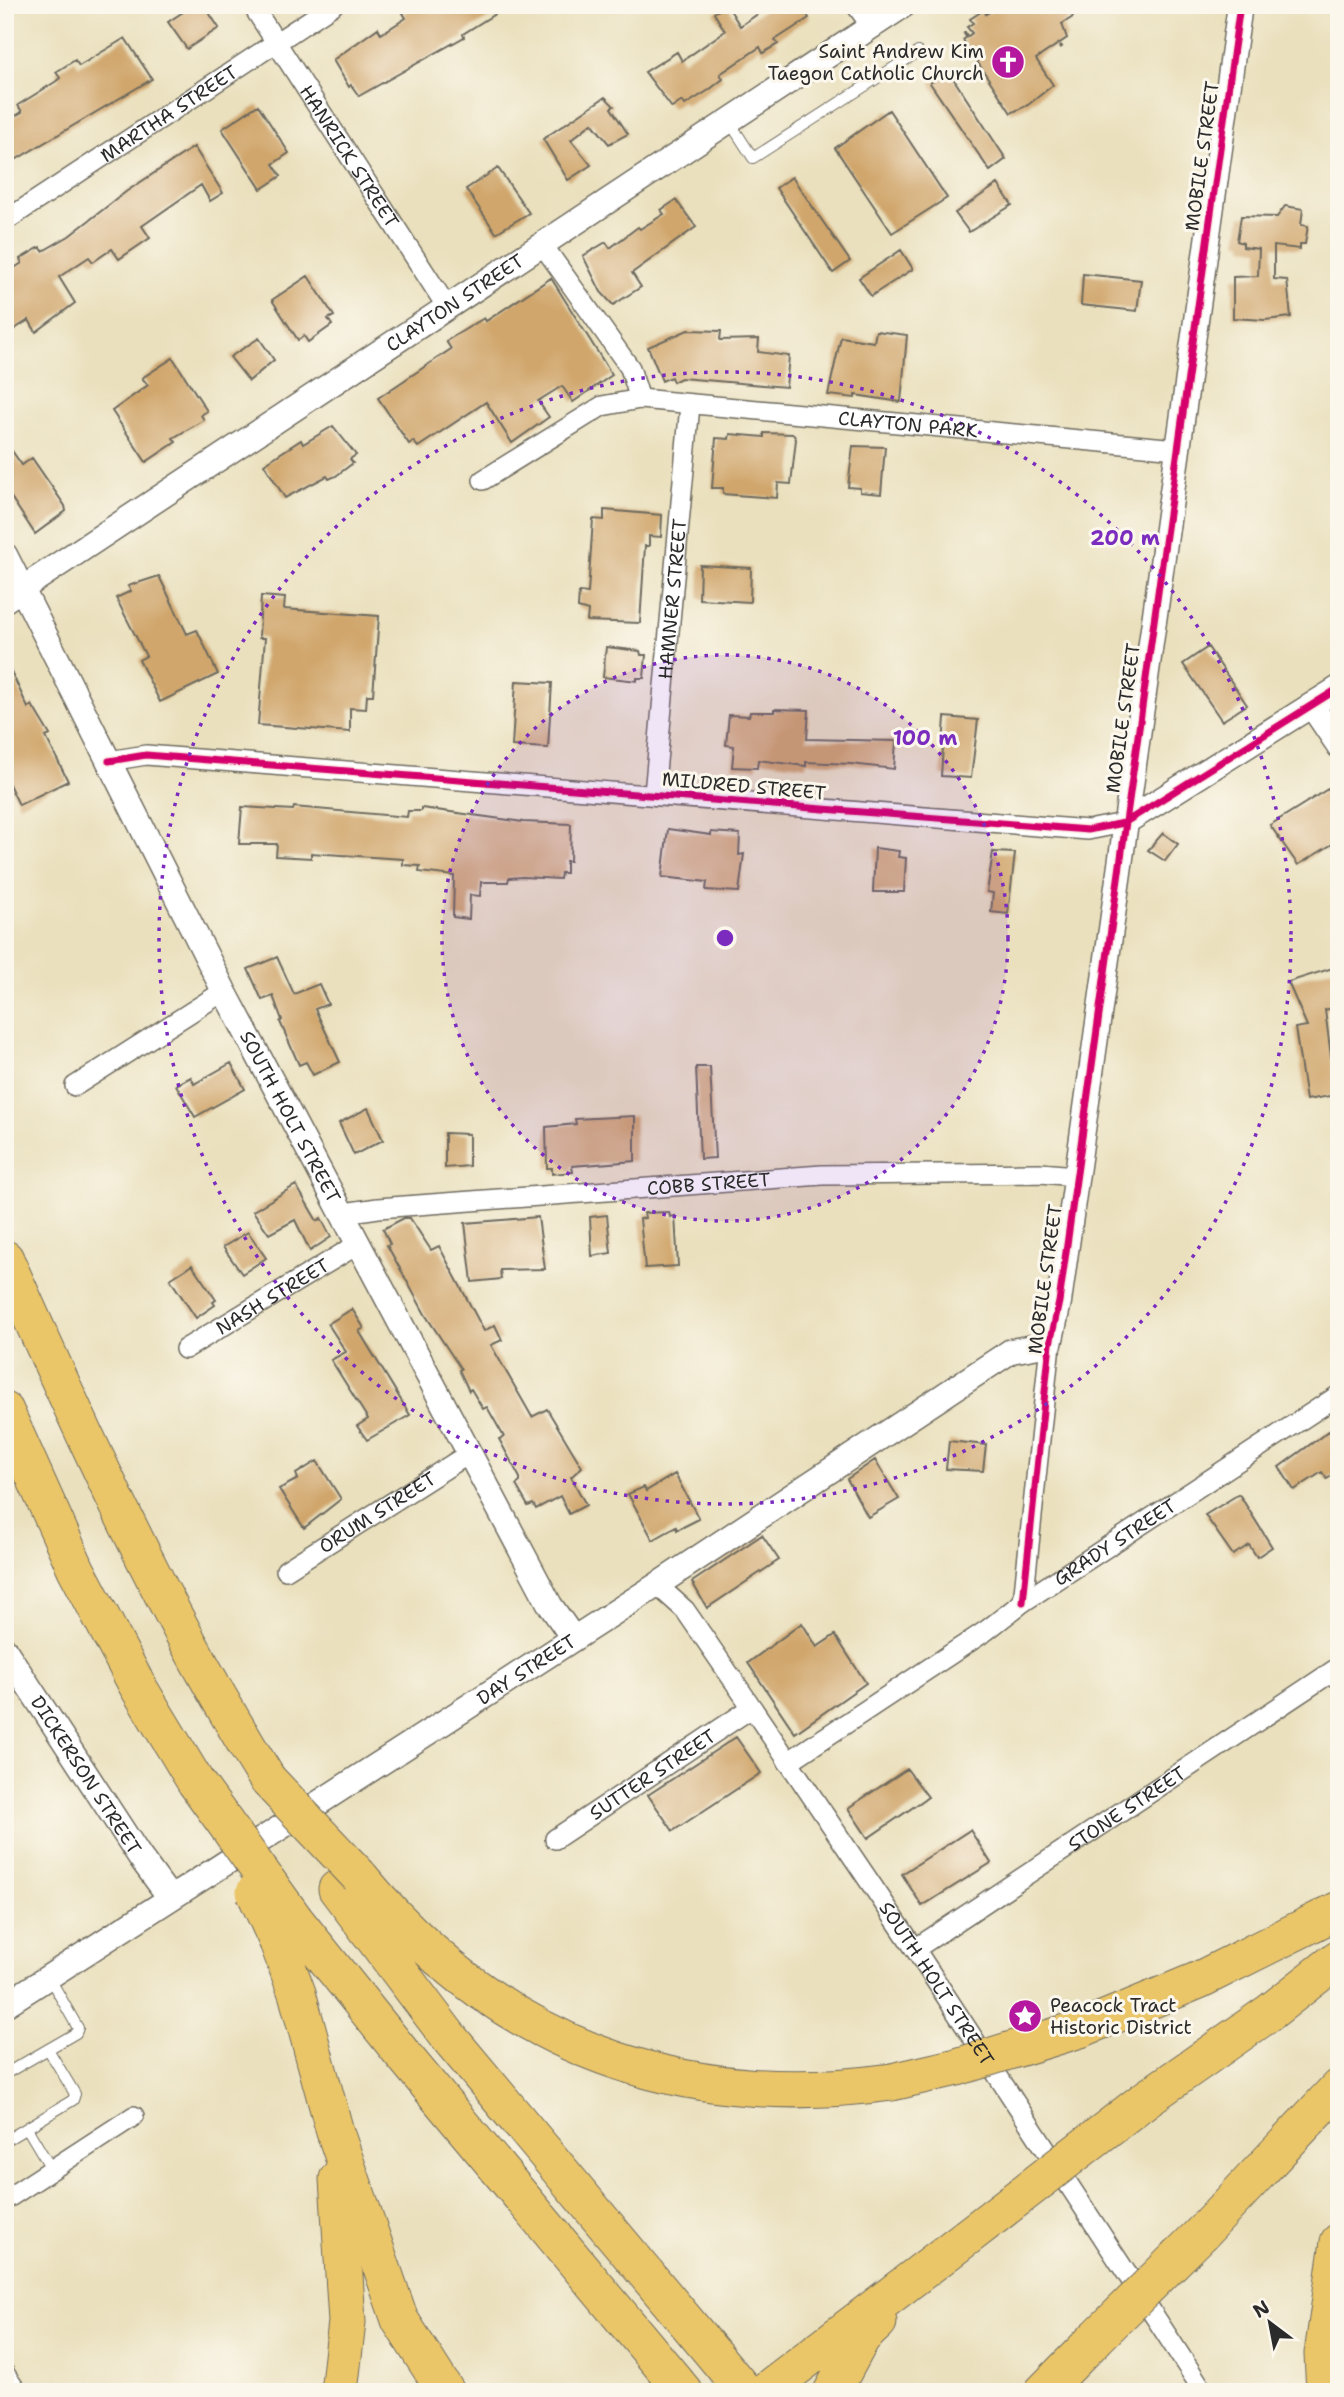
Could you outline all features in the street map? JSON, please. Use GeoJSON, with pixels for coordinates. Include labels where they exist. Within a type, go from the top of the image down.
{"type":"FeatureCollection","features":[{"type":"Feature","properties":{"kind":"highway"},"geometry":{"type":"LineString","coordinates":[[5,1259],[126,1527],[187,1643],[268,1780],[348,1882],[452,2040],[745,2392]]}},
{"type":"Feature","properties":{"kind":"highway"},"geometry":{"type":"LineString","coordinates":[[5,1411],[76,1569],[137,1685],[195,1781],[219,1815],[287,1931],[400,2051],[684,2392]]}},
{"type":"Feature","properties":{"kind":"highway"},"geometry":{"type":"LineString","coordinates":[[348,1882],[459,1977],[517,2016],[580,2047],[645,2070],[748,2088],[817,2090],[892,2082],[957,2067],[1083,2028],[1179,1989],[1339,1910]]}},
{"type":"Feature","properties":{"kind":"highway"},"geometry":{"type":"LineString","coordinates":[[287,1931],[297,1993],[335,2132],[400,2320],[413,2345],[446,2392]]}},
{"type":"Feature","properties":{"kind":"highway"},"geometry":{"type":"LineString","coordinates":[[764,2392],[1146,2099],[1269,2013],[1339,1958]]}},
{"type":"Feature","properties":{"kind":"highway"},"geometry":{"type":"LineString","coordinates":[[1044,2392],[1202,2232],[1339,2087]]}},
{"type":"Feature","properties":{"kind":"highway"},"geometry":{"type":"LineString","coordinates":[[335,2132],[347,2322],[339,2392]]}},
{"type":"Feature","properties":{"kind":"highway"},"geometry":{"type":"LineString","coordinates":[[832,2392],[862,2337],[967,2237]]}},
{"type":"Feature","properties":{"kind":"highway"},"geometry":{"type":"LineString","coordinates":[[1325,2392],[1323,2354],[1339,2242]]}},
{"type":"Feature","properties":{"kind":"street","name":"HANRICK STREET"},"geometry":{"type":"LineString","coordinates":[[252,5],[447,307]]}},
{"type":"Feature","properties":{"kind":"street","name":"MARTHA STREET"},"geometry":{"type":"LineString","coordinates":[[5,221],[333,5]]}},
{"type":"Feature","properties":{"kind":"street"},"geometry":{"type":"LineString","coordinates":[[856,5],[871,26]]}},
{"type":"Feature","properties":{"kind":"street","name":"CLAYTON STREET"},"geometry":{"type":"LineString","coordinates":[[14,595],[904,5]]}},
{"type":"Feature","properties":{"kind":"street","name":"MOBILE STREET"},"geometry":{"type":"LineString","coordinates":[[1023,1602],[1051,1344],[1240,5]]}},
{"type":"Feature","properties":{"kind":"street"},"geometry":{"type":"LineString","coordinates":[[542,244],[630,368],[640,399]]}},
{"type":"Feature","properties":{"kind":"street","name":"CLAYTON PARK"},"geometry":{"type":"LineString","coordinates":[[483,480],[602,406],[640,399],[1177,449]]}},
{"type":"Feature","properties":{"kind":"street","name":"HAMNER STREET"},"geometry":{"type":"LineString","coordinates":[[654,794],[690,405]]}},
{"type":"Feature","properties":{"kind":"street","name":"SOUTH HOLT STREET"},"geometry":{"type":"LineString","coordinates":[[5,555],[14,595],[108,761],[224,991],[550,1605],[573,1638]]}},
{"type":"Feature","properties":{"kind":"street","name":"MILDRED STREET"},"geometry":{"type":"LineString","coordinates":[[108,761],[146,755],[1088,830],[1124,823],[1339,688]]}},
{"type":"Feature","properties":{"kind":"street"},"geometry":{"type":"LineString","coordinates":[[1312,706],[1339,746]]}},
{"type":"Feature","properties":{"kind":"street"},"geometry":{"type":"LineString","coordinates":[[75,1086],[224,991]]}},
{"type":"Feature","properties":{"kind":"street","name":"COBB STREET"},"geometry":{"type":"LineString","coordinates":[[344,1213],[378,1208],[822,1175],[1041,1173],[1075,1176]]}},
{"type":"Feature","properties":{"kind":"street","name":"NASH STREET"},"geometry":{"type":"LineString","coordinates":[[185,1349],[360,1243]]}},
{"type":"Feature","properties":{"kind":"street","name":"DAY STREET"},"geometry":{"type":"LineString","coordinates":[[5,2005],[657,1585],[1011,1351],[1051,1344]]}},
{"type":"Feature","properties":{"kind":"street","name":"GRADY STREET"},"geometry":{"type":"LineString","coordinates":[[788,1762],[987,1630],[1023,1602],[1339,1395]]}},
{"type":"Feature","properties":{"kind":"street","name":"ORUM STREET"},"geometry":{"type":"LineString","coordinates":[[286,1570],[470,1453]]}},
{"type":"Feature","properties":{"kind":"street","name":"SOUTH HOLT STREET"},"geometry":{"type":"LineString","coordinates":[[657,1585],[685,1610],[915,1949],[1204,2392]]}},
{"type":"Feature","properties":{"kind":"street","name":"DICKERSON STREET"},"geometry":{"type":"LineString","coordinates":[[5,1650],[140,1857],[170,1898]]}},
{"type":"Feature","properties":{"kind":"street","name":"STONE STREET"},"geometry":{"type":"LineString","coordinates":[[915,1949],[1339,1667]]}},
{"type":"Feature","properties":{"kind":"street","name":"SUTTER STREET"},"geometry":{"type":"LineString","coordinates":[[555,1839],[750,1709]]}},
{"type":"Feature","properties":{"kind":"street"},"geometry":{"type":"LineString","coordinates":[[5,2200],[134,2116]]}},
{"type":"Feature","properties":{"kind":"street"},"geometry":{"type":"LineString","coordinates":[[5,2374],[17,2392]]}},
{"type":"Feature","properties":{"kind":"lane"},"geometry":{"type":"LineString","coordinates":[[729,121],[753,158],[918,52]]}},
{"type":"Feature","properties":{"kind":"lane"},"geometry":{"type":"LineString","coordinates":[[5,2074],[76,2033],[78,2028],[48,1977]]}},
{"type":"Feature","properties":{"kind":"lane"},"geometry":{"type":"LineString","coordinates":[[5,2141],[73,2100],[75,2095],[48,2049]]}},
{"type":"Feature","properties":{"kind":"lane"},"geometry":{"type":"LineString","coordinates":[[27,2128],[52,2170]]}},
{"type":"Feature","properties":{"kind":"path"},"geometry":{"type":"LineString","coordinates":[[994,6],[998,12]]}},
{"type":"Feature","properties":{"kind":"path"},"geometry":{"type":"LineString","coordinates":[[973,8],[977,15]]}},
{"type":"Feature","properties":{"kind":"path"},"geometry":{"type":"LineString","coordinates":[[964,32],[967,37]]}},
{"type":"Feature","properties":{"kind":"building"},"geometry":{"type":"Polygon","coordinates":[[[183,5],[204,5],[219,28],[187,49],[168,22],[186,10],[183,5]]]}},
{"type":"Feature","properties":{"kind":"building"},"geometry":{"type":"Polygon","coordinates":[[[415,5],[509,5],[463,34],[464,37],[359,96],[351,85],[349,87],[333,60],[378,28],[381,34],[406,18],[403,13],[415,5]]]}},
{"type":"Feature","properties":{"kind":"building"},"geometry":{"type":"Polygon","coordinates":[[[727,5],[740,26],[771,5],[801,5],[809,18],[775,40],[778,44],[763,53],[760,47],[720,74],[723,79],[709,90],[685,105],[682,101],[672,108],[645,72],[677,52],[682,61],[725,31],[714,13],[727,5]]]}},
{"type":"Feature","properties":{"kind":"building","name":"Saint Andrew Kim Taegon Catholic Church"},"geometry":{"type":"Polygon","coordinates":[[[1001,5],[1066,5],[1073,17],[1062,24],[1067,38],[1036,59],[1053,85],[1028,105],[1011,113],[963,40],[972,33],[967,27],[973,23],[970,19],[984,10],[986,14],[1001,5]]]}},
{"type":"Feature","properties":{"kind":"building"},"geometry":{"type":"Polygon","coordinates":[[[125,38],[152,79],[5,166],[5,122],[22,112],[18,105],[55,82],[60,78],[56,72],[75,60],[79,66],[125,38]]]}},
{"type":"Feature","properties":{"kind":"building"},"geometry":{"type":"Polygon","coordinates":[[[949,72],[1006,159],[990,171],[930,83],[949,72]]]}},
{"type":"Feature","properties":{"kind":"building"},"geometry":{"type":"Polygon","coordinates":[[[605,97],[614,106],[611,108],[628,134],[609,144],[592,123],[571,140],[591,165],[568,180],[543,139],[605,97]]]}},
{"type":"Feature","properties":{"kind":"building"},"geometry":{"type":"Polygon","coordinates":[[[258,105],[289,153],[273,164],[281,176],[261,189],[222,129],[258,105]]]}},
{"type":"Feature","properties":{"kind":"building"},"geometry":{"type":"Polygon","coordinates":[[[889,110],[947,198],[892,233],[835,148],[889,110]]]}},
{"type":"Feature","properties":{"kind":"building"},"geometry":{"type":"Polygon","coordinates":[[[194,147],[223,193],[210,201],[201,185],[142,226],[150,238],[119,259],[112,249],[93,262],[89,257],[59,277],[75,303],[36,332],[29,320],[5,335],[5,274],[22,263],[20,259],[40,247],[43,251],[69,236],[127,191],[194,147]]]}},
{"type":"Feature","properties":{"kind":"building"},"geometry":{"type":"Polygon","coordinates":[[[498,168],[529,213],[496,233],[466,189],[498,168]]]}},
{"type":"Feature","properties":{"kind":"building"},"geometry":{"type":"Polygon","coordinates":[[[792,177],[850,261],[833,273],[776,188],[792,177]]]}},
{"type":"Feature","properties":{"kind":"building"},"geometry":{"type":"Polygon","coordinates":[[[998,184],[1012,205],[969,232],[955,213],[998,184]]]}},
{"type":"Feature","properties":{"kind":"building"},"geometry":{"type":"Polygon","coordinates":[[[676,200],[696,227],[632,273],[641,287],[613,305],[601,292],[583,256],[606,242],[610,248],[638,227],[640,229],[664,214],[661,210],[676,200]]]}},
{"type":"Feature","properties":{"kind":"building"},"geometry":{"type":"Polygon","coordinates":[[[1285,206],[1303,209],[1301,225],[1308,226],[1305,244],[1300,244],[1300,249],[1274,246],[1274,279],[1287,280],[1291,317],[1265,320],[1233,318],[1233,277],[1258,276],[1259,249],[1243,247],[1243,243],[1237,241],[1241,216],[1277,217],[1285,206]]]}},
{"type":"Feature","properties":{"kind":"building"},"geometry":{"type":"Polygon","coordinates":[[[901,250],[913,269],[871,296],[859,278],[901,250]]]}},
{"type":"Feature","properties":{"kind":"building"},"geometry":{"type":"Polygon","coordinates":[[[1083,274],[1141,280],[1137,311],[1081,305],[1083,274]]]}},
{"type":"Feature","properties":{"kind":"building"},"geometry":{"type":"Polygon","coordinates":[[[308,276],[334,316],[328,319],[332,325],[308,342],[304,336],[298,340],[272,300],[308,276]]]}},
{"type":"Feature","properties":{"kind":"building"},"geometry":{"type":"Polygon","coordinates":[[[551,278],[612,375],[573,402],[562,386],[538,401],[549,417],[512,443],[486,402],[418,447],[413,441],[409,444],[378,398],[451,349],[446,341],[484,318],[486,321],[551,278]]]}},
{"type":"Feature","properties":{"kind":"building"},"geometry":{"type":"Polygon","coordinates":[[[688,330],[721,331],[720,340],[759,339],[758,352],[789,356],[786,387],[681,378],[673,382],[671,377],[662,381],[648,347],[688,330]]]}},
{"type":"Feature","properties":{"kind":"building"},"geometry":{"type":"Polygon","coordinates":[[[876,331],[907,335],[901,402],[855,395],[855,398],[828,395],[841,337],[874,342],[876,331]]]}},
{"type":"Feature","properties":{"kind":"building"},"geometry":{"type":"Polygon","coordinates":[[[259,338],[274,360],[249,381],[230,357],[259,338]]]}},
{"type":"Feature","properties":{"kind":"building"},"geometry":{"type":"Polygon","coordinates":[[[173,358],[207,411],[201,415],[204,420],[173,438],[176,442],[146,462],[112,411],[148,385],[142,378],[173,358]]]}},
{"type":"Feature","properties":{"kind":"building"},"geometry":{"type":"Polygon","coordinates":[[[333,426],[356,455],[350,459],[353,463],[336,476],[329,479],[327,476],[285,498],[264,464],[301,440],[303,444],[333,426]]]}},
{"type":"Feature","properties":{"kind":"building"},"geometry":{"type":"Polygon","coordinates":[[[764,433],[793,434],[796,439],[791,484],[778,483],[777,498],[723,494],[723,488],[712,488],[716,438],[729,439],[730,434],[764,437],[764,433]]]}},
{"type":"Feature","properties":{"kind":"building"},"geometry":{"type":"Polygon","coordinates":[[[5,441],[22,465],[32,458],[65,506],[66,511],[35,534],[5,488],[5,441]]]}},
{"type":"Feature","properties":{"kind":"building"},"geometry":{"type":"Polygon","coordinates":[[[853,446],[885,447],[881,494],[860,492],[860,488],[848,487],[853,446]]]}},
{"type":"Feature","properties":{"kind":"building"},"geometry":{"type":"Polygon","coordinates":[[[604,510],[662,515],[661,537],[649,536],[649,546],[645,546],[640,623],[587,621],[588,611],[578,608],[579,592],[588,593],[593,519],[604,520],[604,510]]]}},
{"type":"Feature","properties":{"kind":"building"},"geometry":{"type":"Polygon","coordinates":[[[700,565],[751,568],[750,602],[699,599],[700,565]]]}},
{"type":"Feature","properties":{"kind":"building"},"geometry":{"type":"Polygon","coordinates":[[[159,576],[187,634],[197,630],[218,674],[160,702],[139,660],[146,656],[116,598],[131,591],[128,586],[159,576]]]}},
{"type":"Feature","properties":{"kind":"building"},"geometry":{"type":"Polygon","coordinates":[[[261,596],[285,598],[284,609],[379,616],[373,695],[367,695],[366,709],[350,708],[350,732],[258,725],[265,638],[259,638],[261,596]]]}},
{"type":"Feature","properties":{"kind":"building"},"geometry":{"type":"Polygon","coordinates":[[[606,647],[640,651],[641,655],[646,655],[644,678],[637,678],[637,681],[603,677],[606,647]]]}},
{"type":"Feature","properties":{"kind":"building"},"geometry":{"type":"Polygon","coordinates":[[[1208,647],[1247,705],[1222,721],[1183,664],[1208,647]]]}},
{"type":"Feature","properties":{"kind":"building"},"geometry":{"type":"Polygon","coordinates":[[[5,658],[28,708],[32,705],[50,735],[46,737],[68,781],[19,805],[5,776],[5,658]]]}},
{"type":"Feature","properties":{"kind":"building"},"geometry":{"type":"Polygon","coordinates":[[[516,681],[552,683],[548,748],[512,746],[516,681]]]}},
{"type":"Feature","properties":{"kind":"building"},"geometry":{"type":"Polygon","coordinates":[[[774,709],[809,710],[807,739],[896,741],[894,769],[806,762],[806,766],[758,760],[757,768],[732,767],[734,746],[726,745],[729,715],[749,716],[750,712],[774,712],[774,709]]]}},
{"type":"Feature","properties":{"kind":"building"},"geometry":{"type":"Polygon","coordinates":[[[945,717],[978,720],[971,778],[941,776],[945,717]]]}},
{"type":"Feature","properties":{"kind":"building"},"geometry":{"type":"Polygon","coordinates":[[[1339,782],[1339,840],[1298,865],[1270,825],[1339,782]]]}},
{"type":"Feature","properties":{"kind":"building"},"geometry":{"type":"Polygon","coordinates":[[[242,807],[293,810],[294,807],[407,817],[408,811],[421,811],[421,808],[523,822],[571,824],[570,861],[566,861],[566,873],[561,873],[560,879],[523,877],[509,878],[508,882],[481,882],[480,896],[470,895],[469,919],[453,917],[454,876],[419,872],[420,866],[403,865],[403,859],[311,853],[311,858],[276,856],[277,844],[239,844],[242,807]]]}},
{"type":"Feature","properties":{"kind":"building"},"geometry":{"type":"Polygon","coordinates":[[[668,829],[711,835],[711,832],[740,834],[739,855],[744,854],[739,892],[706,890],[707,882],[662,877],[668,829]]]}},
{"type":"Feature","properties":{"kind":"building"},"geometry":{"type":"Polygon","coordinates":[[[1163,833],[1178,844],[1165,861],[1148,850],[1163,833]]]}},
{"type":"Feature","properties":{"kind":"building"},"geometry":{"type":"Polygon","coordinates":[[[875,848],[899,851],[898,857],[906,858],[904,892],[873,892],[875,848]]]}},
{"type":"Feature","properties":{"kind":"building"},"geometry":{"type":"Polygon","coordinates":[[[993,852],[1015,853],[1008,914],[991,912],[993,893],[987,892],[993,852]]]}},
{"type":"Feature","properties":{"kind":"building"},"geometry":{"type":"Polygon","coordinates":[[[277,957],[294,994],[319,984],[328,1004],[315,1009],[340,1062],[313,1075],[306,1062],[299,1065],[280,1022],[282,1020],[273,996],[262,1000],[248,969],[277,957]]]}},
{"type":"Feature","properties":{"kind":"building"},"geometry":{"type":"Polygon","coordinates":[[[1339,966],[1339,1006],[1325,1010],[1336,1095],[1306,1100],[1295,1028],[1307,1026],[1288,982],[1339,966]]]}},
{"type":"Feature","properties":{"kind":"building"},"geometry":{"type":"Polygon","coordinates":[[[231,1063],[245,1089],[195,1117],[176,1085],[191,1077],[194,1084],[231,1063]]]}},
{"type":"Feature","properties":{"kind":"building"},"geometry":{"type":"Polygon","coordinates":[[[696,1067],[710,1067],[715,1158],[700,1159],[696,1067]]]}},
{"type":"Feature","properties":{"kind":"building"},"geometry":{"type":"Polygon","coordinates":[[[368,1108],[383,1140],[354,1155],[339,1123],[368,1108]]]}},
{"type":"Feature","properties":{"kind":"building"},"geometry":{"type":"Polygon","coordinates":[[[635,1116],[635,1161],[572,1166],[573,1172],[552,1174],[552,1168],[547,1168],[546,1127],[576,1124],[575,1119],[635,1116]]]}},
{"type":"Feature","properties":{"kind":"building"},"geometry":{"type":"Polygon","coordinates":[[[445,1133],[469,1134],[469,1166],[445,1168],[445,1133]]]}},
{"type":"Feature","properties":{"kind":"building"},"geometry":{"type":"Polygon","coordinates":[[[296,1185],[317,1221],[321,1218],[331,1237],[310,1251],[295,1220],[269,1234],[253,1211],[296,1185]]]}},
{"type":"Feature","properties":{"kind":"building"},"geometry":{"type":"Polygon","coordinates":[[[669,1212],[670,1217],[675,1216],[678,1266],[645,1268],[640,1219],[645,1218],[644,1213],[669,1212]]]}},
{"type":"Feature","properties":{"kind":"building"},"geometry":{"type":"Polygon","coordinates":[[[607,1215],[611,1253],[592,1256],[590,1217],[607,1215]]]}},
{"type":"Feature","properties":{"kind":"building"},"geometry":{"type":"Polygon","coordinates":[[[538,1217],[545,1269],[500,1270],[501,1279],[472,1282],[465,1223],[538,1217]]]}},
{"type":"Feature","properties":{"kind":"building"},"geometry":{"type":"Polygon","coordinates":[[[404,1218],[410,1218],[431,1250],[439,1246],[484,1331],[495,1325],[502,1340],[491,1345],[532,1417],[547,1409],[582,1467],[571,1477],[586,1505],[569,1514],[560,1496],[536,1509],[533,1504],[528,1506],[516,1485],[520,1478],[499,1439],[504,1437],[487,1407],[483,1409],[471,1389],[469,1391],[459,1370],[461,1369],[426,1316],[387,1245],[390,1244],[383,1229],[404,1218]]]}},
{"type":"Feature","properties":{"kind":"building"},"geometry":{"type":"Polygon","coordinates":[[[248,1232],[266,1258],[242,1274],[223,1247],[248,1232]]]}},
{"type":"Feature","properties":{"kind":"building"},"geometry":{"type":"Polygon","coordinates":[[[192,1265],[216,1300],[213,1302],[215,1305],[196,1318],[170,1279],[192,1265]]]}},
{"type":"Feature","properties":{"kind":"building"},"geometry":{"type":"Polygon","coordinates":[[[352,1309],[364,1328],[359,1331],[410,1415],[367,1440],[357,1426],[368,1419],[331,1360],[346,1352],[328,1324],[352,1309]]]}},
{"type":"Feature","properties":{"kind":"building"},"geometry":{"type":"Polygon","coordinates":[[[1329,1431],[1339,1444],[1339,1471],[1327,1479],[1322,1472],[1294,1490],[1279,1467],[1329,1431]]]}},
{"type":"Feature","properties":{"kind":"building"},"geometry":{"type":"Polygon","coordinates":[[[949,1441],[986,1445],[983,1471],[946,1469],[949,1441]]]}},
{"type":"Feature","properties":{"kind":"building"},"geometry":{"type":"Polygon","coordinates":[[[875,1460],[899,1499],[868,1517],[847,1479],[875,1460]]]}},
{"type":"Feature","properties":{"kind":"building"},"geometry":{"type":"Polygon","coordinates":[[[317,1461],[341,1499],[304,1528],[279,1489],[298,1479],[296,1474],[317,1461]]]}},
{"type":"Feature","properties":{"kind":"building"},"geometry":{"type":"Polygon","coordinates":[[[675,1474],[699,1519],[677,1530],[676,1527],[653,1540],[628,1494],[644,1487],[646,1491],[675,1474]]]}},
{"type":"Feature","properties":{"kind":"building"},"geometry":{"type":"Polygon","coordinates":[[[1239,1494],[1272,1547],[1257,1557],[1249,1545],[1233,1555],[1205,1515],[1239,1494]]]}},
{"type":"Feature","properties":{"kind":"building"},"geometry":{"type":"Polygon","coordinates":[[[762,1535],[779,1560],[707,1608],[692,1582],[762,1535]]]}},
{"type":"Feature","properties":{"kind":"building"},"geometry":{"type":"Polygon","coordinates":[[[802,1623],[817,1647],[835,1635],[866,1683],[795,1733],[748,1663],[802,1623]]]}},
{"type":"Feature","properties":{"kind":"building"},"geometry":{"type":"Polygon","coordinates":[[[736,1737],[761,1773],[673,1831],[648,1795],[736,1737]]]}},
{"type":"Feature","properties":{"kind":"building"},"geometry":{"type":"Polygon","coordinates":[[[907,1769],[928,1797],[868,1838],[848,1808],[907,1769]]]}},
{"type":"Feature","properties":{"kind":"building"},"geometry":{"type":"Polygon","coordinates":[[[970,1830],[991,1863],[922,1906],[902,1874],[970,1830]]]}},
{"type":"Feature","properties":{"kind":"cycle path"},"geometry":{"type":"LineString","coordinates":[[1023,1602],[1050,1344],[1059,1302],[1240,5]]}},
{"type":"Feature","properties":{"kind":"cycle path"},"geometry":{"type":"LineString","coordinates":[[109,761],[146,755],[1088,830],[1124,823],[1339,688]]}},
{"type":"Feature","properties":{"kind":"place","name":"Saint Andrew Kim Taegon Catholic Church"},"geometry":{"type":"Point","coordinates":[1008,62]}},
{"type":"Feature","properties":{"kind":"place","name":"Peacock Tract Historic District"},"geometry":{"type":"Point","coordinates":[1025,2016]}}]}
